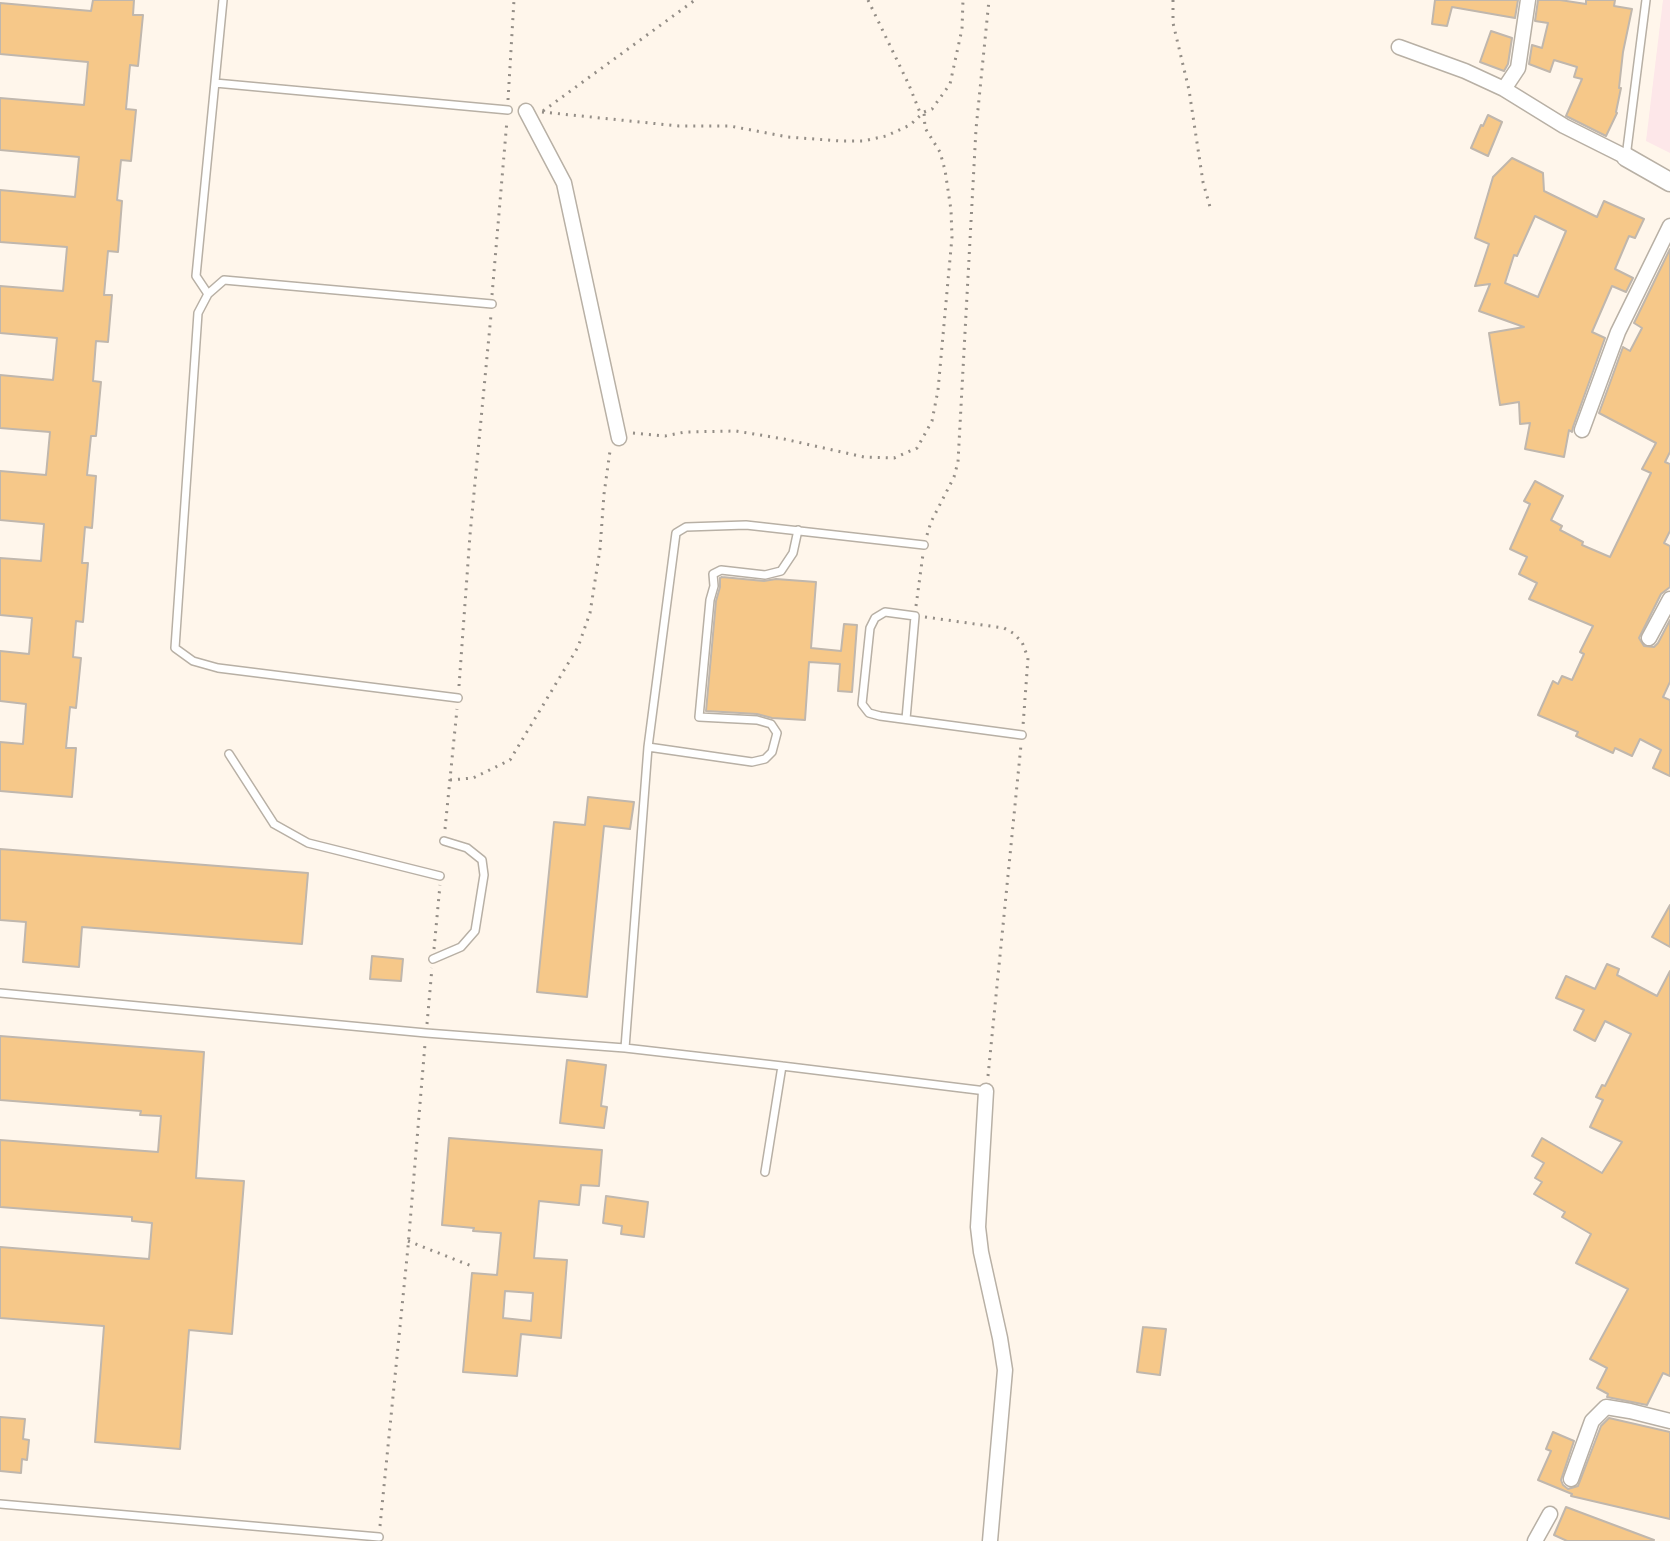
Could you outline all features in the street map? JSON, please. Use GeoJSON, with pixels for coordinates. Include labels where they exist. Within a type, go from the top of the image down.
{"type":"FeatureCollection","features":[{"type":"Feature","properties":{"kind":"street"},"geometry":{"type":"LineString","coordinates":[[1504,89],[1518,68],[1528,0]]}},
{"type":"Feature","properties":{"kind":"street"},"geometry":{"type":"LineString","coordinates":[[1399,47],[1504,89],[1564,126],[1670,182]]}},
{"type":"Feature","properties":{"kind":"street"},"geometry":{"type":"LineString","coordinates":[[526,111],[564,183],[619,438]]}},
{"type":"Feature","properties":{"kind":"street"},"geometry":{"type":"LineString","coordinates":[[1582,430],[1618,332],[1670,226]]}},
{"type":"Feature","properties":{"kind":"street"},"geometry":{"type":"LineString","coordinates":[[1649,638],[1670,599]]}},
{"type":"Feature","properties":{"kind":"street"},"geometry":{"type":"LineString","coordinates":[[986,1091],[978,1227],[1005,1370],[990,1541]]}},
{"type":"Feature","properties":{"kind":"street"},"geometry":{"type":"LineString","coordinates":[[1571,1479],[1592,1421],[1606,1407],[1670,1421]]}},
{"type":"Feature","properties":{"kind":"street"},"geometry":{"type":"LineString","coordinates":[[1535,1541],[1550,1514]]}},
{"type":"Feature","properties":{"kind":"lane"},"geometry":{"type":"LineString","coordinates":[[208,294],[196,276],[223,0]]}},
{"type":"Feature","properties":{"kind":"lane"},"geometry":{"type":"LineString","coordinates":[[1626,157],[1646,0]]}},
{"type":"Feature","properties":{"kind":"lane"},"geometry":{"type":"LineString","coordinates":[[215,83],[508,110]]}},
{"type":"Feature","properties":{"kind":"lane"},"geometry":{"type":"LineString","coordinates":[[458,698],[218,668],[193,661],[175,648],[198,313],[208,294],[224,280],[492,304]]}},
{"type":"Feature","properties":{"kind":"lane"},"geometry":{"type":"LineString","coordinates":[[625,1048],[648,747],[676,533],[686,527],[746,525],[924,545]]}},
{"type":"Feature","properties":{"kind":"lane"},"geometry":{"type":"LineString","coordinates":[[648,747],[752,762],[765,759],[772,752],[777,733],[771,724],[757,720],[699,717],[713,574],[721,570],[765,575],[781,571],[793,553],[798,530]]}},
{"type":"Feature","properties":{"kind":"lane"},"geometry":{"type":"LineString","coordinates":[[906,719],[915,616],[885,612],[875,618],[870,628],[862,704],[869,713],[880,716],[1022,735]]}},
{"type":"Feature","properties":{"kind":"lane"},"geometry":{"type":"LineString","coordinates":[[229,754],[274,824],[308,843],[440,876]]}},
{"type":"Feature","properties":{"kind":"lane"},"geometry":{"type":"LineString","coordinates":[[433,959],[461,947],[475,931],[484,875],[482,860],[467,848],[444,841]]}},
{"type":"Feature","properties":{"kind":"lane"},"geometry":{"type":"LineString","coordinates":[[0,993],[426,1033],[625,1048],[986,1091]]}},
{"type":"Feature","properties":{"kind":"lane"},"geometry":{"type":"LineString","coordinates":[[765,1172],[782,1066]]}},
{"type":"Feature","properties":{"kind":"lane"},"geometry":{"type":"LineString","coordinates":[[0,1504],[379,1537]]}},
{"type":"Feature","properties":{"kind":"path"},"geometry":{"type":"LineString","coordinates":[[444,841],[492,304],[514,0]]}},
{"type":"Feature","properties":{"kind":"path"},"geometry":{"type":"LineString","coordinates":[[695,0],[541,112],[679,126],[730,126],[788,137],[840,141],[863,141],[886,136],[910,125],[932,109],[950,84],[962,29],[963,0]]}},
{"type":"Feature","properties":{"kind":"path"},"geometry":{"type":"LineString","coordinates":[[450,780],[473,778],[510,760],[578,647],[590,613],[600,549],[607,460],[612,445],[625,433],[665,436],[685,432],[736,431],[864,457],[894,458],[917,448],[932,421],[944,345],[952,237],[945,170],[940,152],[925,128],[922,114],[868,0]]}},
{"type":"Feature","properties":{"kind":"path"},"geometry":{"type":"LineString","coordinates":[[986,1091],[1028,658],[1022,642],[1004,628],[915,616],[924,545],[958,462],[976,129],[989,0]]}},
{"type":"Feature","properties":{"kind":"path"},"geometry":{"type":"LineString","coordinates":[[1173,0],[1173,23],[1189,90],[1203,182],[1210,207]]}},
{"type":"Feature","properties":{"kind":"path"},"geometry":{"type":"LineString","coordinates":[[379,1537],[440,876]]}},
{"type":"Feature","properties":{"kind":"path"},"geometry":{"type":"LineString","coordinates":[[408,1241],[474,1267]]}},
{"type":"Feature","properties":{"kind":"shaded area"},"geometry":{"type":"Polygon","coordinates":[[[1663,0],[1670,0],[1670,153],[1646,141],[1663,0]]]}},
{"type":"Feature","properties":{"kind":"building"},"geometry":{"type":"Polygon","coordinates":[[[93,0],[134,0],[133,15],[143,15],[138,66],[130,65],[126,109],[136,110],[131,161],[121,160],[117,200],[122,201],[118,252],[108,251],[104,295],[112,295],[108,342],[96,341],[93,381],[101,382],[96,436],[91,436],[87,475],[96,476],[92,528],[85,527],[82,563],[88,563],[83,622],[76,621],[73,657],[81,658],[76,708],[70,707],[66,748],[76,748],[72,797],[0,791],[0,742],[23,744],[26,704],[0,701],[0,651],[29,654],[32,618],[0,615],[0,558],[41,561],[44,524],[0,520],[0,471],[46,475],[50,432],[0,428],[0,375],[53,380],[57,338],[0,333],[0,286],[63,291],[67,247],[0,242],[0,190],[75,197],[79,157],[0,150],[0,98],[84,105],[88,62],[0,54],[0,3],[91,11],[93,0]]]}},
{"type":"Feature","properties":{"kind":"building"},"geometry":{"type":"Polygon","coordinates":[[[1435,0],[1518,0],[1515,18],[1452,7],[1447,26],[1432,24],[1435,0]]]}},
{"type":"Feature","properties":{"kind":"building"},"geometry":{"type":"Polygon","coordinates":[[[1538,0],[1586,4],[1586,0],[1615,0],[1614,6],[1632,9],[1623,52],[1617,113],[1606,136],[1566,116],[1582,79],[1574,77],[1577,67],[1554,60],[1550,72],[1529,64],[1532,45],[1542,48],[1548,23],[1535,21],[1538,0]]]}},
{"type":"Feature","properties":{"kind":"building"},"geometry":{"type":"Polygon","coordinates":[[[1491,31],[1512,38],[1504,71],[1480,62],[1491,31]]]}},
{"type":"Feature","properties":{"kind":"building"},"geometry":{"type":"Polygon","coordinates":[[[1488,115],[1502,122],[1488,156],[1471,148],[1488,115]]]}},
{"type":"Feature","properties":{"kind":"building"},"geometry":{"type":"Polygon","coordinates":[[[1512,158],[1543,173],[1544,191],[1597,217],[1604,201],[1644,219],[1635,238],[1629,236],[1615,269],[1633,278],[1626,292],[1612,286],[1592,332],[1605,338],[1572,432],[1569,430],[1564,457],[1525,449],[1530,423],[1520,424],[1519,402],[1500,405],[1489,333],[1524,327],[1479,311],[1490,284],[1475,286],[1489,244],[1475,238],[1493,177],[1512,158]],[[1535,216],[1517,256],[1514,255],[1505,283],[1538,297],[1566,231],[1535,216]]]}},
{"type":"Feature","properties":{"kind":"building"},"geometry":{"type":"Polygon","coordinates":[[[1670,249],[1670,452],[1665,462],[1670,464],[1670,531],[1664,543],[1670,546],[1670,587],[1661,594],[1639,638],[1644,646],[1654,647],[1670,620],[1670,682],[1663,697],[1670,700],[1670,776],[1653,768],[1661,750],[1640,739],[1632,756],[1615,748],[1613,753],[1576,736],[1578,732],[1538,715],[1553,681],[1558,684],[1562,676],[1572,680],[1584,654],[1580,652],[1593,626],[1529,599],[1537,583],[1519,574],[1527,557],[1510,549],[1530,504],[1524,501],[1535,481],[1563,496],[1551,520],[1562,526],[1560,530],[1583,542],[1582,545],[1610,557],[1651,473],[1642,469],[1656,443],[1599,413],[1623,347],[1630,351],[1642,328],[1634,323],[1670,249]]]}},
{"type":"Feature","properties":{"kind":"building"},"geometry":{"type":"Polygon","coordinates":[[[722,577],[816,582],[811,648],[841,651],[844,624],[857,625],[852,692],[838,691],[840,664],[809,662],[805,720],[706,711],[716,601],[722,577]]]}},
{"type":"Feature","properties":{"kind":"building"},"geometry":{"type":"Polygon","coordinates":[[[588,797],[634,802],[630,829],[604,826],[587,997],[537,992],[554,822],[585,825],[588,797]]]}},
{"type":"Feature","properties":{"kind":"building"},"geometry":{"type":"Polygon","coordinates":[[[0,849],[308,873],[302,944],[82,927],[79,967],[23,962],[26,922],[0,920],[0,849]]]}},
{"type":"Feature","properties":{"kind":"building"},"geometry":{"type":"Polygon","coordinates":[[[1670,905],[1670,947],[1652,937],[1670,905]]]}},
{"type":"Feature","properties":{"kind":"building"},"geometry":{"type":"Polygon","coordinates":[[[372,956],[403,959],[401,981],[370,979],[372,956]]]}},
{"type":"Feature","properties":{"kind":"building"},"geometry":{"type":"Polygon","coordinates":[[[1607,964],[1619,969],[1617,975],[1657,996],[1670,971],[1670,1376],[1663,1373],[1647,1405],[1607,1397],[1608,1394],[1597,1388],[1607,1368],[1590,1359],[1628,1289],[1576,1263],[1591,1234],[1562,1217],[1565,1212],[1534,1194],[1542,1182],[1535,1178],[1544,1163],[1532,1156],[1542,1138],[1602,1173],[1622,1142],[1590,1127],[1603,1100],[1596,1097],[1602,1085],[1605,1086],[1631,1034],[1605,1021],[1595,1041],[1574,1030],[1584,1010],[1556,998],[1566,976],[1595,989],[1607,964]]]}},
{"type":"Feature","properties":{"kind":"building"},"geometry":{"type":"Polygon","coordinates":[[[0,1036],[204,1052],[196,1178],[244,1181],[232,1334],[189,1330],[180,1449],[95,1442],[104,1326],[0,1318],[0,1247],[149,1259],[152,1223],[132,1221],[132,1217],[0,1207],[0,1140],[158,1152],[161,1116],[140,1115],[141,1111],[0,1100],[0,1036]]]}},
{"type":"Feature","properties":{"kind":"building"},"geometry":{"type":"Polygon","coordinates":[[[567,1060],[606,1065],[601,1106],[607,1107],[604,1128],[560,1123],[567,1060]]]}},
{"type":"Feature","properties":{"kind":"building"},"geometry":{"type":"Polygon","coordinates":[[[449,1138],[602,1150],[599,1186],[581,1185],[579,1205],[539,1201],[534,1258],[567,1260],[561,1338],[521,1334],[517,1376],[463,1372],[472,1273],[497,1275],[501,1233],[442,1225],[449,1138]],[[505,1291],[503,1318],[531,1321],[533,1293],[505,1291]]]}},
{"type":"Feature","properties":{"kind":"building"},"geometry":{"type":"Polygon","coordinates":[[[606,1196],[648,1202],[644,1237],[621,1234],[622,1226],[603,1223],[606,1196]]]}},
{"type":"Feature","properties":{"kind":"building"},"geometry":{"type":"Polygon","coordinates":[[[1143,1327],[1166,1329],[1160,1375],[1137,1372],[1143,1327]]]}},
{"type":"Feature","properties":{"kind":"building"},"geometry":{"type":"Polygon","coordinates":[[[0,1417],[25,1419],[23,1439],[29,1440],[27,1460],[22,1459],[21,1473],[0,1471],[0,1417]]]}},
{"type":"Feature","properties":{"kind":"building"},"geometry":{"type":"Polygon","coordinates":[[[1609,1418],[1670,1432],[1670,1519],[1571,1496],[1538,1480],[1551,1451],[1546,1449],[1553,1432],[1574,1441],[1561,1480],[1568,1489],[1578,1486],[1601,1426],[1609,1418]]]}},
{"type":"Feature","properties":{"kind":"building"},"geometry":{"type":"Polygon","coordinates":[[[1566,1507],[1654,1540],[1567,1541],[1554,1535],[1566,1507]]]}}]}
